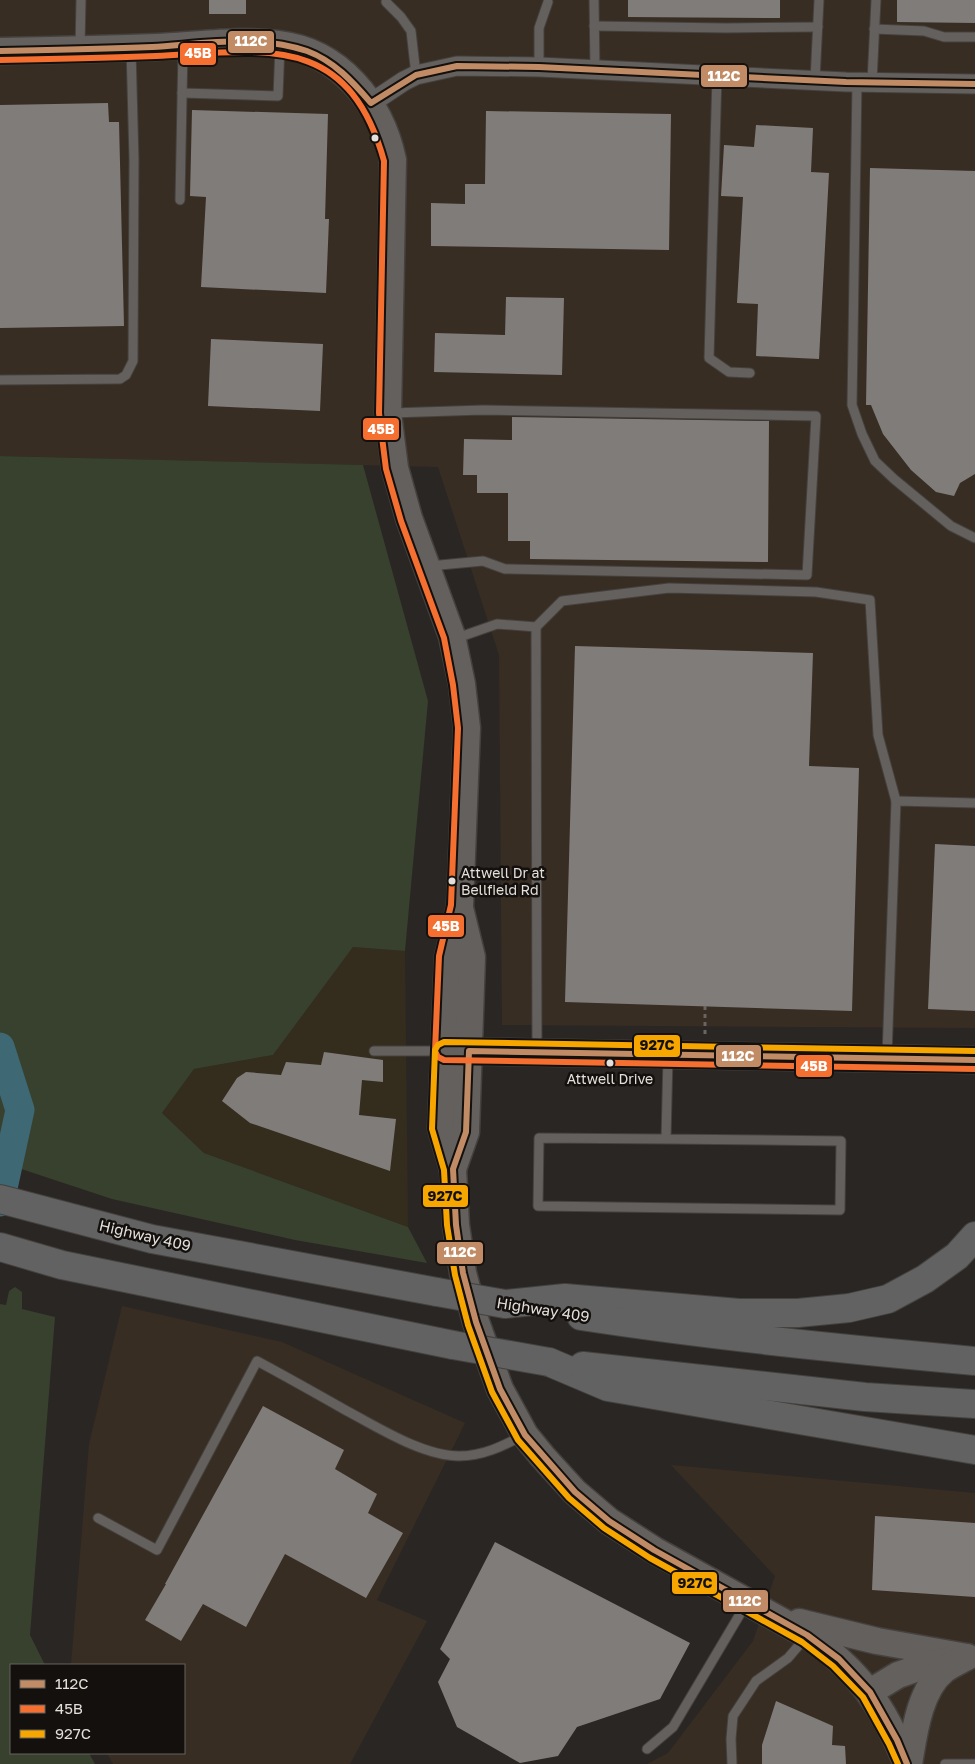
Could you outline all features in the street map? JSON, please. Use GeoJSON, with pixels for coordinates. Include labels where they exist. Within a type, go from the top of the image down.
{"type":"FeatureCollection","features":[{"type":"Feature","properties":{"kind":"highway","name":"Highway 409"},"geometry":{"type":"LineString","coordinates":[[0,1199],[152,1239],[505,1304],[659,1328],[975,1361]]}},
{"type":"Feature","properties":{"kind":"highway"},"geometry":{"type":"LineString","coordinates":[[505,1304],[564,1298],[739,1313],[798,1313],[849,1308],[888,1299],[925,1279],[958,1256],[975,1236]]}},
{"type":"Feature","properties":{"kind":"highway"},"geometry":{"type":"LineString","coordinates":[[0,1247],[62,1265],[453,1345],[550,1362],[672,1374],[865,1397],[975,1404]]}},
{"type":"Feature","properties":{"kind":"highway"},"geometry":{"type":"LineString","coordinates":[[550,1362],[608,1387],[975,1450]]}},
{"type":"Feature","properties":{"kind":"main road"},"geometry":{"type":"LineString","coordinates":[[0,51],[80,50],[257,42],[280,44],[307,51],[341,71],[371,103],[381,119],[393,160],[388,413],[390,436],[395,468],[409,518],[452,640],[462,684],[467,728],[460,906],[472,957],[457,1051],[466,1132],[453,1169],[456,1225],[463,1273],[476,1322],[500,1390],[525,1435],[575,1492],[609,1522],[654,1550],[807,1635],[839,1659],[870,1692],[885,1716],[908,1764]]}},
{"type":"Feature","properties":{"kind":"main road"},"geometry":{"type":"LineString","coordinates":[[457,1051],[975,1060]]}},
{"type":"Feature","properties":{"kind":"main road"},"geometry":{"type":"LineString","coordinates":[[771,1615],[849,1635],[971,1656]]}},
{"type":"Feature","properties":{"kind":"main road"},"geometry":{"type":"LineString","coordinates":[[870,1692],[898,1675],[918,1668],[971,1656]]}},
{"type":"Feature","properties":{"kind":"main road"},"geometry":{"type":"LineString","coordinates":[[908,1764],[921,1710],[931,1687],[944,1670],[971,1656]]}},
{"type":"Feature","properties":{"kind":"street"},"geometry":{"type":"LineString","coordinates":[[371,103],[416,75],[456,66],[539,67],[865,82],[975,84]]}},
{"type":"Feature","properties":{"kind":"lane"},"geometry":{"type":"LineString","coordinates":[[80,50],[81,0]]}},
{"type":"Feature","properties":{"kind":"lane"},"geometry":{"type":"LineString","coordinates":[[594,0],[595,69]]}},
{"type":"Feature","properties":{"kind":"lane"},"geometry":{"type":"LineString","coordinates":[[815,80],[819,0]]}},
{"type":"Feature","properties":{"kind":"lane"},"geometry":{"type":"LineString","coordinates":[[876,0],[874,29],[865,82],[852,405],[874,460],[950,526],[975,538]]}},
{"type":"Feature","properties":{"kind":"lane"},"geometry":{"type":"LineString","coordinates":[[386,2],[401,17],[411,31],[416,75]]}},
{"type":"Feature","properties":{"kind":"lane"},"geometry":{"type":"LineString","coordinates":[[539,67],[539,28],[548,2]]}},
{"type":"Feature","properties":{"kind":"lane"},"geometry":{"type":"LineString","coordinates":[[594,26],[818,27]]}},
{"type":"Feature","properties":{"kind":"lane"},"geometry":{"type":"LineString","coordinates":[[874,29],[924,31],[944,37],[975,37]]}},
{"type":"Feature","properties":{"kind":"lane"},"geometry":{"type":"LineString","coordinates":[[182,93],[278,96],[280,44]]}},
{"type":"Feature","properties":{"kind":"lane"},"geometry":{"type":"LineString","coordinates":[[180,200],[183,45]]}},
{"type":"Feature","properties":{"kind":"lane"},"geometry":{"type":"LineString","coordinates":[[0,380],[120,379],[126,375],[133,361],[134,160],[131,48]]}},
{"type":"Feature","properties":{"kind":"lane"},"geometry":{"type":"LineString","coordinates":[[717,76],[709,358],[729,372],[750,373]]}},
{"type":"Feature","properties":{"kind":"lane"},"geometry":{"type":"LineString","coordinates":[[388,413],[483,410],[816,416],[807,575],[505,569],[483,561],[426,566]]}},
{"type":"Feature","properties":{"kind":"lane"},"geometry":{"type":"LineString","coordinates":[[536,1052],[536,627],[562,600],[669,588],[816,592],[870,600],[878,735],[896,801],[887,1058]]}},
{"type":"Feature","properties":{"kind":"lane"},"geometry":{"type":"LineString","coordinates":[[452,640],[496,624],[536,627]]}},
{"type":"Feature","properties":{"kind":"lane"},"geometry":{"type":"LineString","coordinates":[[896,801],[975,803]]}},
{"type":"Feature","properties":{"kind":"lane"},"geometry":{"type":"LineString","coordinates":[[374,1052],[457,1051]]}},
{"type":"Feature","properties":{"kind":"lane"},"geometry":{"type":"LineString","coordinates":[[666,1139],[668,1054]]}},
{"type":"Feature","properties":{"kind":"lane"},"geometry":{"type":"LineString","coordinates":[[539,1138],[666,1139],[841,1141],[840,1210],[538,1206],[539,1138]]}},
{"type":"Feature","properties":{"kind":"lane"},"geometry":{"type":"LineString","coordinates":[[98,1518],[157,1550],[257,1361],[378,1427],[413,1444],[438,1453],[474,1456],[525,1435]]}},
{"type":"Feature","properties":{"kind":"lane"},"geometry":{"type":"LineString","coordinates":[[647,1749],[673,1727],[748,1602]]}},
{"type":"Feature","properties":{"kind":"lane"},"geometry":{"type":"LineString","coordinates":[[732,1764],[731,1739],[733,1716],[756,1680],[788,1658],[807,1635]]}},
{"type":"Feature","properties":{"kind":"lane"},"geometry":{"type":"LineString","coordinates":[[945,1764],[975,1764]]}},
{"type":"Feature","properties":{"kind":"path"},"geometry":{"type":"LineString","coordinates":[[705,1006],[706,1055]]}},
{"type":"Feature","properties":{"kind":"shaded area"},"geometry":{"type":"Polygon","coordinates":[[[0,0],[975,0],[975,1028],[502,1025],[499,655],[438,467],[0,456],[0,0]]]}},
{"type":"Feature","properties":{"kind":"shaded area"},"geometry":{"type":"Polygon","coordinates":[[[353,947],[405,951],[408,1227],[204,1153],[162,1113],[194,1069],[273,1055],[353,947]]]}},
{"type":"Feature","properties":{"kind":"shaded area"},"geometry":{"type":"Polygon","coordinates":[[[122,1306],[282,1342],[465,1423],[377,1600],[427,1621],[350,1764],[113,1764],[108,1754],[185,1754],[185,1664],[71,1664],[89,1444],[122,1306]]]}},
{"type":"Feature","properties":{"kind":"shaded area"},"geometry":{"type":"Polygon","coordinates":[[[671,1465],[975,1493],[975,1764],[647,1764],[668,1753],[753,1641],[775,1576],[671,1465]]]}},
{"type":"Feature","properties":{"kind":"green space"},"geometry":{"type":"Polygon","coordinates":[[[0,456],[363,465],[428,701],[405,951],[353,947],[273,1055],[194,1069],[162,1113],[204,1153],[408,1227],[427,1263],[295,1240],[112,1199],[0,1162],[0,456]]]}},
{"type":"Feature","properties":{"kind":"green space"},"geometry":{"type":"Polygon","coordinates":[[[15,1287],[22,1292],[22,1309],[55,1317],[30,1635],[44,1664],[10,1664],[10,1754],[90,1754],[95,1764],[0,1764],[0,1304],[6,1305],[9,1291],[15,1287]]]}},
{"type":"Feature","properties":{"kind":"building"},"geometry":{"type":"Polygon","coordinates":[[[209,0],[246,0],[246,14],[209,14],[209,0]]]}},
{"type":"Feature","properties":{"kind":"building"},"geometry":{"type":"Polygon","coordinates":[[[628,0],[780,0],[780,18],[628,17],[628,0]]]}},
{"type":"Feature","properties":{"kind":"building"},"geometry":{"type":"Polygon","coordinates":[[[897,0],[975,0],[975,23],[897,22],[897,0]]]}},
{"type":"Feature","properties":{"kind":"building"},"geometry":{"type":"Polygon","coordinates":[[[108,103],[109,122],[119,122],[124,326],[0,328],[0,105],[108,103]]]}},
{"type":"Feature","properties":{"kind":"building"},"geometry":{"type":"Polygon","coordinates":[[[192,110],[328,114],[325,219],[329,219],[326,293],[201,287],[206,197],[190,196],[192,110]]]}},
{"type":"Feature","properties":{"kind":"building"},"geometry":{"type":"Polygon","coordinates":[[[486,111],[671,114],[669,250],[431,246],[431,203],[465,204],[465,184],[485,184],[486,111]]]}},
{"type":"Feature","properties":{"kind":"building"},"geometry":{"type":"Polygon","coordinates":[[[756,125],[813,128],[811,172],[829,173],[819,359],[756,356],[758,304],[737,303],[743,197],[721,196],[724,145],[754,147],[756,125]]]}},
{"type":"Feature","properties":{"kind":"building"},"geometry":{"type":"Polygon","coordinates":[[[870,168],[975,171],[975,474],[960,483],[954,496],[936,492],[911,470],[883,434],[871,405],[866,405],[870,168]]]}},
{"type":"Feature","properties":{"kind":"building"},"geometry":{"type":"Polygon","coordinates":[[[506,297],[564,298],[562,375],[434,372],[435,333],[505,335],[506,297]]]}},
{"type":"Feature","properties":{"kind":"building"},"geometry":{"type":"Polygon","coordinates":[[[211,339],[323,344],[320,411],[208,406],[211,339]]]}},
{"type":"Feature","properties":{"kind":"building"},"geometry":{"type":"Polygon","coordinates":[[[512,417],[769,421],[768,562],[530,559],[530,541],[508,541],[508,493],[477,493],[477,475],[463,475],[464,439],[512,440],[512,417]]]}},
{"type":"Feature","properties":{"kind":"building"},"geometry":{"type":"Polygon","coordinates":[[[575,646],[813,653],[809,766],[859,768],[852,1011],[565,1002],[575,646]]]}},
{"type":"Feature","properties":{"kind":"building"},"geometry":{"type":"Polygon","coordinates":[[[935,844],[975,846],[975,1011],[928,1009],[935,844]]]}},
{"type":"Feature","properties":{"kind":"building"},"geometry":{"type":"Polygon","coordinates":[[[324,1052],[383,1060],[383,1082],[362,1080],[359,1115],[396,1119],[390,1171],[250,1123],[222,1101],[237,1078],[246,1072],[281,1075],[286,1062],[321,1065],[324,1052]]]}},
{"type":"Feature","properties":{"kind":"building"},"geometry":{"type":"Polygon","coordinates":[[[263,1406],[344,1450],[335,1469],[377,1494],[368,1513],[403,1533],[366,1598],[285,1554],[246,1627],[203,1604],[181,1641],[145,1620],[263,1406]]]}},
{"type":"Feature","properties":{"kind":"building"},"geometry":{"type":"Polygon","coordinates":[[[875,1516],[975,1523],[975,1597],[872,1590],[875,1516]]]}},
{"type":"Feature","properties":{"kind":"building"},"geometry":{"type":"Polygon","coordinates":[[[495,1542],[690,1643],[660,1699],[577,1727],[558,1756],[520,1763],[457,1727],[438,1682],[450,1659],[440,1649],[495,1542]]]}},
{"type":"Feature","properties":{"kind":"building"},"geometry":{"type":"Polygon","coordinates":[[[776,1701],[833,1726],[832,1745],[845,1746],[846,1764],[762,1764],[762,1745],[776,1701]]]}},
{"type":"Feature","properties":{"kind":"waterway"},"geometry":{"type":"LineString","coordinates":[[0,1047],[20,1110],[0,1202]]}},
{"type":"Feature","properties":{"kind":"transit line","name":"112C"},"geometry":{"type":"LineString","coordinates":[[0,51],[152,47],[210,42],[250,41],[269,43],[307,51],[326,60],[350,80],[371,103],[416,75],[457,66],[539,67],[846,82],[975,84]]}},
{"type":"Feature","properties":{"kind":"transit line","name":"45B"},"geometry":{"type":"LineString","coordinates":[[0,60],[136,57],[232,52],[266,53],[297,58],[324,69],[348,89],[368,119],[384,161],[379,413],[386,469],[401,521],[444,638],[453,685],[458,728],[451,905],[439,956],[435,1051],[438,1057],[444,1060],[975,1069]]}},
{"type":"Feature","properties":{"kind":"transit line","name":"927C"},"geometry":{"type":"LineString","coordinates":[[898,1764],[863,1697],[833,1666],[802,1642],[650,1558],[604,1528],[569,1498],[518,1440],[492,1392],[468,1325],[455,1275],[447,1225],[444,1170],[432,1129],[435,1050],[438,1045],[444,1042],[975,1051]]}},
{"type":"Feature","properties":{"kind":"transit line","name":"112C"},"geometry":{"type":"LineString","coordinates":[[907,1764],[897,1740],[870,1692],[839,1659],[807,1635],[654,1550],[609,1521],[575,1492],[525,1435],[500,1389],[476,1322],[463,1273],[456,1225],[453,1169],[466,1132],[469,1051],[975,1060]]}},
{"type":"Feature","properties":{"kind":"place","name":"Attwell Dr at Bellfield Rd"},"geometry":{"type":"Point","coordinates":[452,881]}},
{"type":"Feature","properties":{"kind":"place","name":"Attwell Drive"},"geometry":{"type":"Point","coordinates":[610,1063]}}]}
